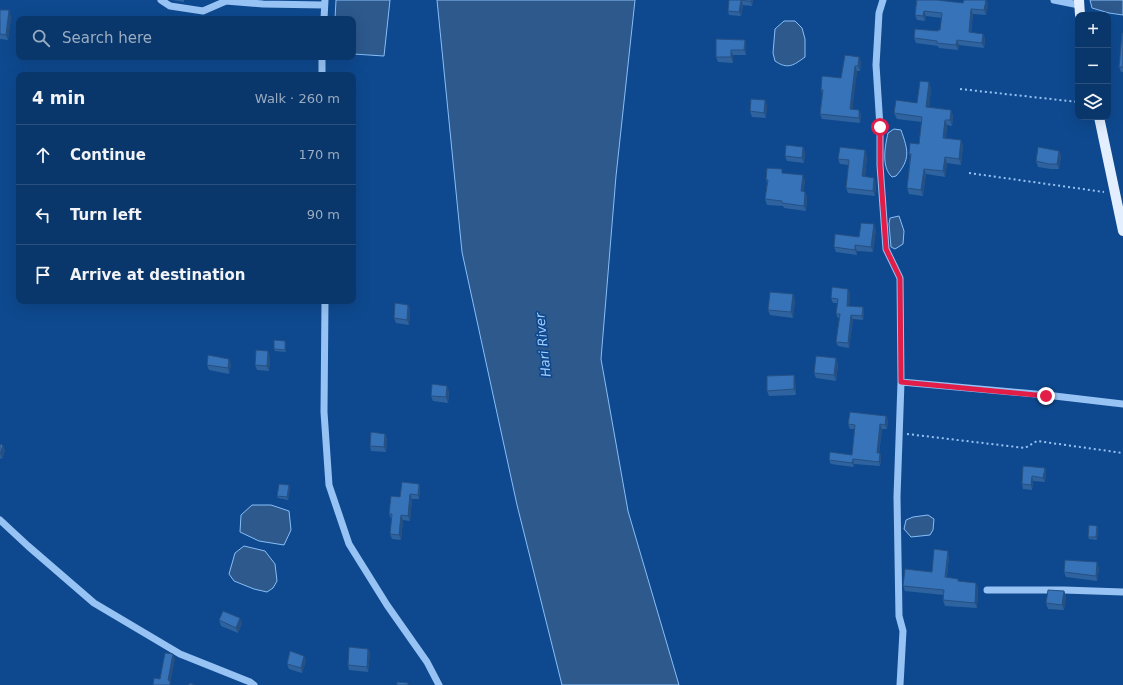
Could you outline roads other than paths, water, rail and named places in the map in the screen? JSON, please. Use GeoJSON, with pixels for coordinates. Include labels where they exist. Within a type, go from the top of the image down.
{"type":"FeatureCollection","features":[{"type":"Feature","properties":{"kind":"main road"},"geometry":{"type":"LineString","coordinates":[[1100,120],[1123,231]]}},
{"type":"Feature","properties":{"kind":"street"},"geometry":{"type":"LineString","coordinates":[[160,0],[170,6],[204,12],[226,1],[263,4],[324,3],[324,16]]}},
{"type":"Feature","properties":{"kind":"street"},"geometry":{"type":"LineString","coordinates":[[883,0],[879,13],[876,65],[880,127],[880,165],[886,249],[900,278],[901,382],[897,497],[899,616],[903,631],[900,685]]}},
{"type":"Feature","properties":{"kind":"street"},"geometry":{"type":"LineString","coordinates":[[1054,0],[1080,7]]}},
{"type":"Feature","properties":{"kind":"street"},"geometry":{"type":"LineString","coordinates":[[322,60],[322,72]]}},
{"type":"Feature","properties":{"kind":"street"},"geometry":{"type":"LineString","coordinates":[[325,304],[324,412],[329,485],[349,544],[387,605],[427,662],[439,685]]}},
{"type":"Feature","properties":{"kind":"street"},"geometry":{"type":"LineString","coordinates":[[901,382],[1123,404]]}},
{"type":"Feature","properties":{"kind":"street"},"geometry":{"type":"LineString","coordinates":[[0,520],[94,603],[180,654],[250,682],[254,685]]}},
{"type":"Feature","properties":{"kind":"street"},"geometry":{"type":"LineString","coordinates":[[987,590],[1123,592]]}},
{"type":"Feature","properties":{"kind":"water"},"geometry":{"type":"Polygon","coordinates":[[[336,0],[390,0],[384,56],[356,54],[356,16],[335,16],[336,0]]]}},
{"type":"Feature","properties":{"kind":"water","name":"Hari River"},"geometry":{"type":"Polygon","coordinates":[[[437,0],[635,0],[616,176],[601,359],[628,511],[679,685],[562,685],[517,505],[462,252],[437,0]]]}},
{"type":"Feature","properties":{"kind":"water"},"geometry":{"type":"Polygon","coordinates":[[[1090,0],[1123,0],[1123,15],[1092,8],[1090,0]]]}},
{"type":"Feature","properties":{"kind":"water"},"geometry":{"type":"Polygon","coordinates":[[[784,21],[795,21],[802,28],[805,39],[805,57],[794,64],[787,66],[775,61],[773,53],[775,29],[784,21]]]}},
{"type":"Feature","properties":{"kind":"water"},"geometry":{"type":"Polygon","coordinates":[[[894,129],[901,130],[907,154],[901,170],[896,176],[892,177],[886,168],[885,156],[888,133],[894,129]]]}},
{"type":"Feature","properties":{"kind":"water"},"geometry":{"type":"Polygon","coordinates":[[[899,216],[904,231],[903,244],[895,249],[891,247],[889,224],[890,218],[899,216]]]}},
{"type":"Feature","properties":{"kind":"water"},"geometry":{"type":"Polygon","coordinates":[[[252,505],[271,505],[289,511],[291,530],[284,545],[259,541],[240,532],[241,515],[252,505]]]}},
{"type":"Feature","properties":{"kind":"water"},"geometry":{"type":"Polygon","coordinates":[[[928,515],[934,519],[933,530],[930,535],[911,537],[904,529],[906,520],[913,517],[928,515]]]}},
{"type":"Feature","properties":{"kind":"water"},"geometry":{"type":"Polygon","coordinates":[[[244,546],[265,551],[275,564],[277,581],[273,588],[267,592],[254,589],[234,581],[229,574],[235,553],[244,546]]]}}]}
